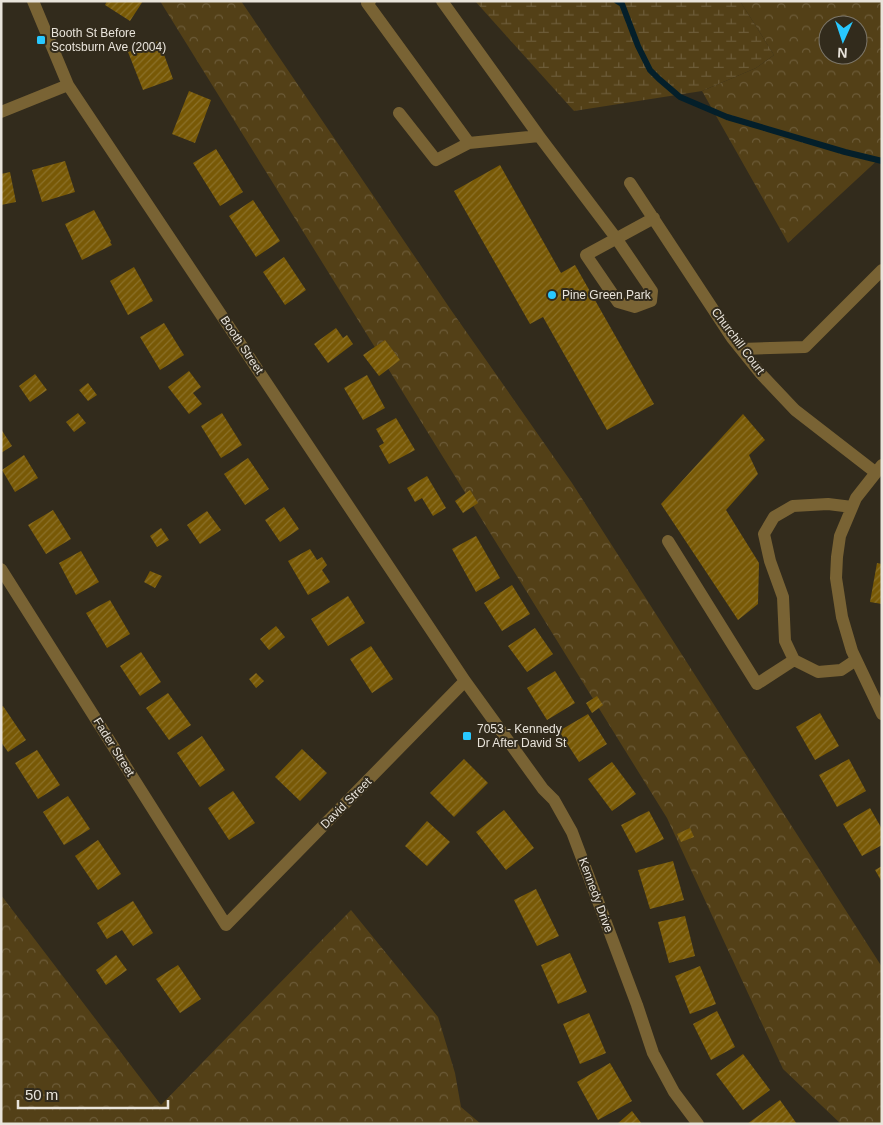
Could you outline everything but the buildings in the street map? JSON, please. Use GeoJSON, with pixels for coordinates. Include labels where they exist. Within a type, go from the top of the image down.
{"type":"FeatureCollection","features":[{"type":"Feature","properties":{"kind":"street","name":"Booth Street"},"geometry":{"type":"LineString","coordinates":[[33,1],[68,84],[465,682]]}},
{"type":"Feature","properties":{"kind":"street"},"geometry":{"type":"LineString","coordinates":[[370,1],[367,3],[469,143]]}},
{"type":"Feature","properties":{"kind":"street"},"geometry":{"type":"LineString","coordinates":[[442,1],[539,136],[616,238],[652,291],[651,301],[635,307],[618,302],[586,255],[616,238],[654,218]]}},
{"type":"Feature","properties":{"kind":"street"},"geometry":{"type":"LineString","coordinates":[[1,112],[68,84]]}},
{"type":"Feature","properties":{"kind":"street"},"geometry":{"type":"LineString","coordinates":[[400,113],[436,160],[469,143],[539,136]]}},
{"type":"Feature","properties":{"kind":"street","name":"Churchill Court"},"geometry":{"type":"LineString","coordinates":[[630,183],[726,330],[761,374],[795,410],[879,469]]}},
{"type":"Feature","properties":{"kind":"street"},"geometry":{"type":"LineString","coordinates":[[741,349],[805,347],[882,270]]}},
{"type":"Feature","properties":{"kind":"street"},"geometry":{"type":"LineString","coordinates":[[879,469],[856,498],[840,536],[836,578],[847,636],[856,660],[882,714]]}},
{"type":"Feature","properties":{"kind":"street"},"geometry":{"type":"LineString","coordinates":[[852,507],[828,504],[793,506],[774,517],[764,534],[770,561],[782,597],[785,641],[794,660],[818,672],[841,670],[856,660]]}},
{"type":"Feature","properties":{"kind":"street"},"geometry":{"type":"LineString","coordinates":[[668,541],[757,684],[794,660]]}},
{"type":"Feature","properties":{"kind":"street","name":"Fader Street"},"geometry":{"type":"LineString","coordinates":[[1,569],[226,925]]}},
{"type":"Feature","properties":{"kind":"street","name":"David Street"},"geometry":{"type":"LineString","coordinates":[[226,925],[465,682]]}},
{"type":"Feature","properties":{"kind":"street","name":"Kennedy Drive"},"geometry":{"type":"LineString","coordinates":[[465,682],[554,800],[572,832],[653,1053],[674,1092],[698,1124]]}},
{"type":"Feature","properties":{"kind":"green space"},"geometry":{"type":"Polygon","coordinates":[[[160,1],[241,1],[451,310],[572,483],[882,967],[882,1124],[841,1124],[783,1069],[667,818],[160,1]]]}},
{"type":"Feature","properties":{"kind":"green space"},"geometry":{"type":"Polygon","coordinates":[[[475,1],[740,1],[774,55],[756,68],[702,91],[574,111],[475,1]]]}},
{"type":"Feature","properties":{"kind":"green space"},"geometry":{"type":"Polygon","coordinates":[[[740,1],[882,1],[882,156],[788,243],[702,91],[756,68],[774,55],[740,1]]]}},
{"type":"Feature","properties":{"kind":"green space"},"geometry":{"type":"Polygon","coordinates":[[[1,895],[161,1105],[351,910],[438,1017],[455,1073],[461,1107],[481,1124],[1,1124],[1,895]]]}},
{"type":"Feature","properties":{"kind":"waterway"},"geometry":{"type":"LineString","coordinates":[[617,1],[622,4],[638,46],[650,70],[680,97],[727,117],[882,161]]}},
{"type":"Feature","properties":{"kind":"place","name":"Booth St Before Scotsburn Ave (2004)"},"geometry":{"type":"Point","coordinates":[41,40]}},
{"type":"Feature","properties":{"kind":"place","name":"Pine Green Park"},"geometry":{"type":"Point","coordinates":[552,295]}},
{"type":"Feature","properties":{"kind":"place","name":"7053 - Kennedy Dr After David St"},"geometry":{"type":"Point","coordinates":[467,736]}}]}
